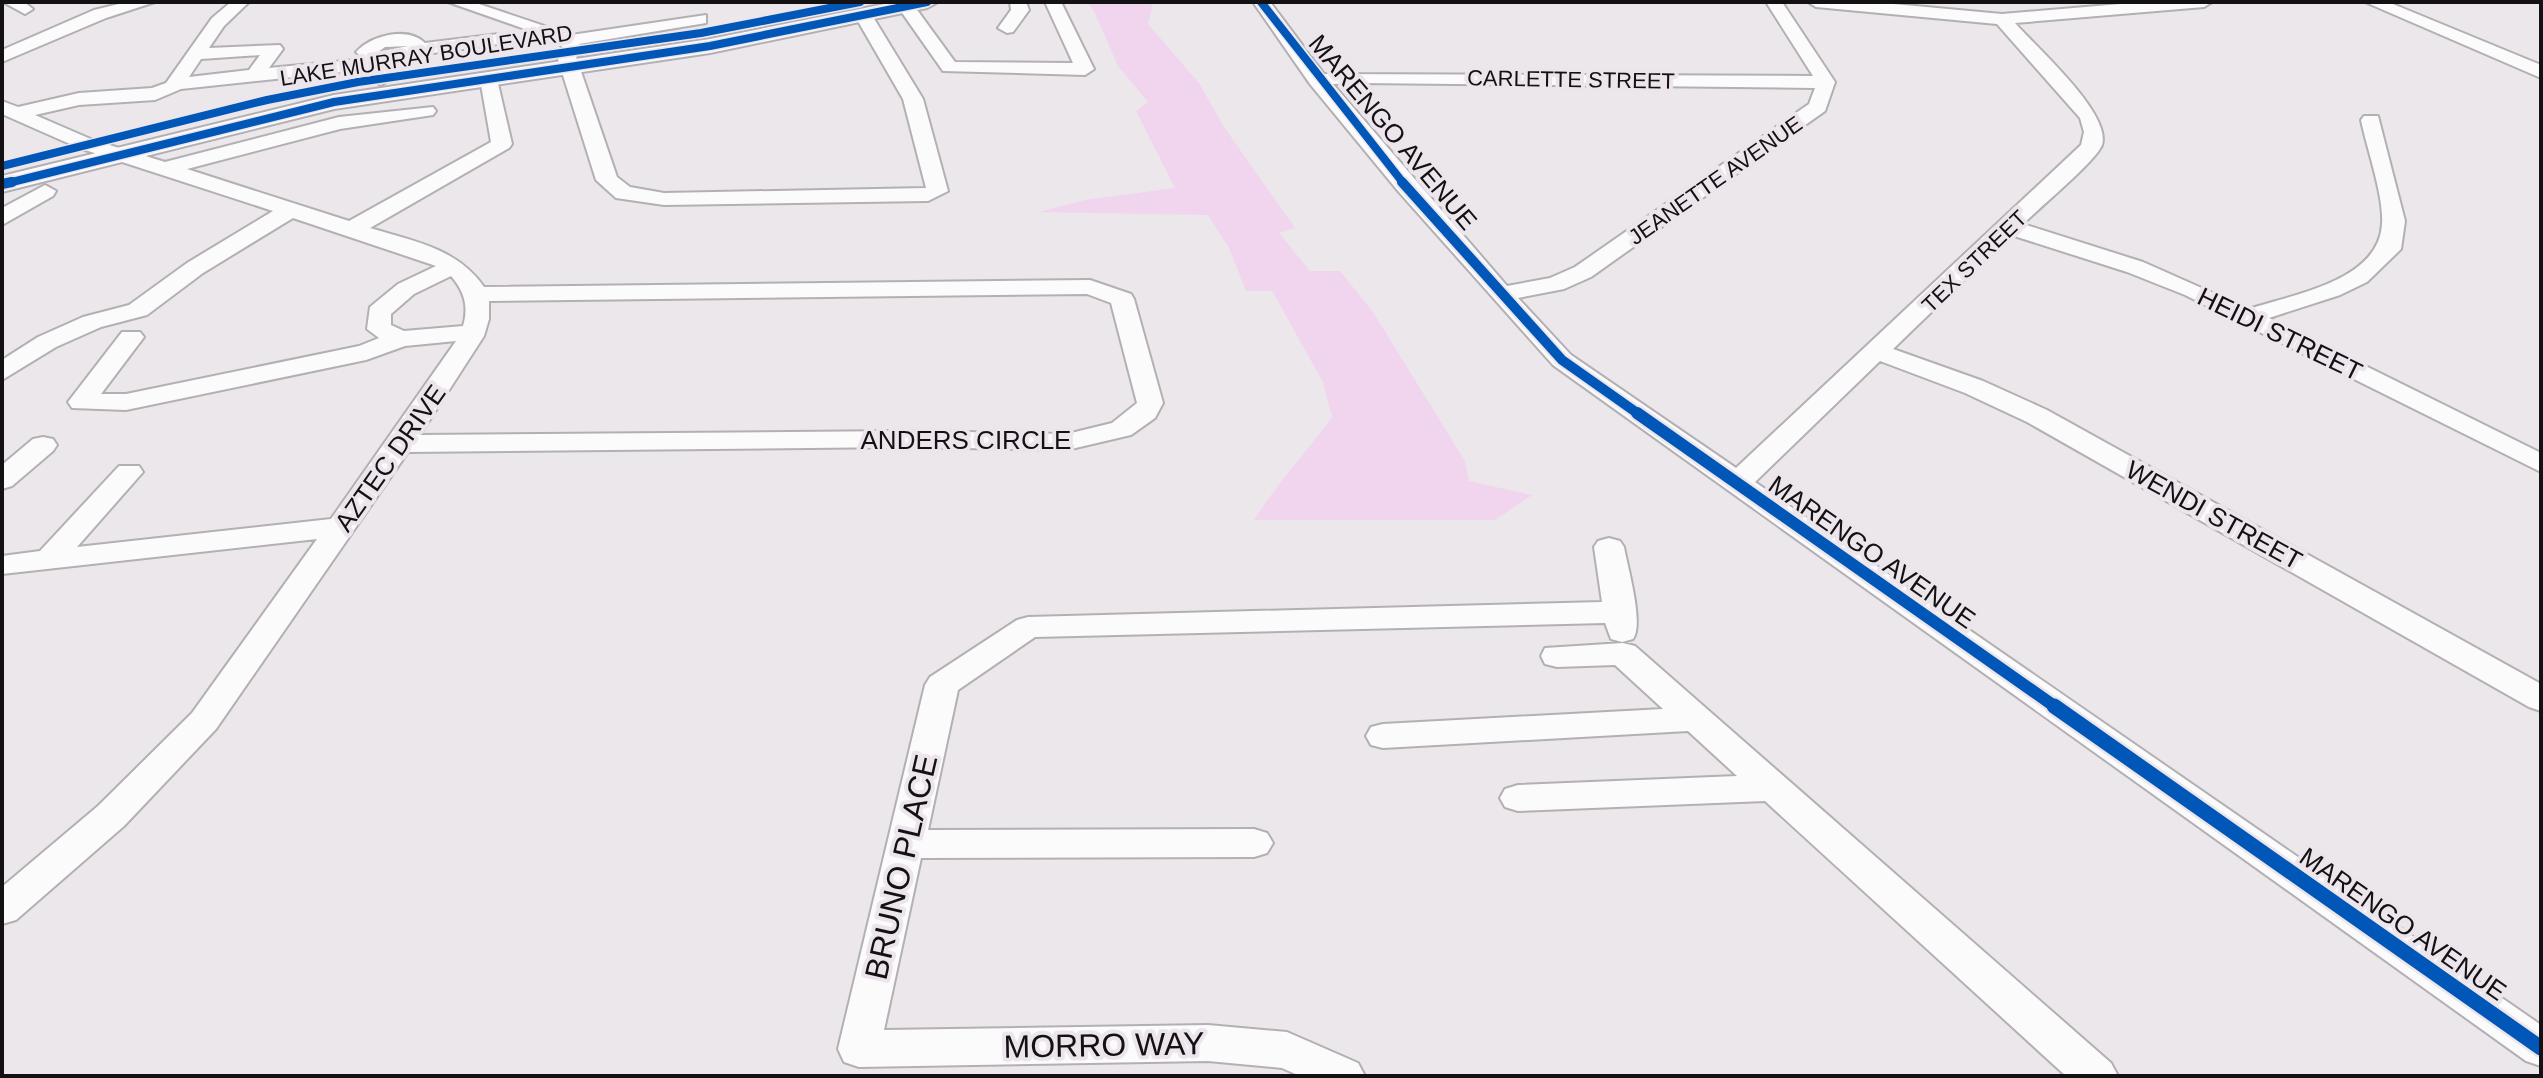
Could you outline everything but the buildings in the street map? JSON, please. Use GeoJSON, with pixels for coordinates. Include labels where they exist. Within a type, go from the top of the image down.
{"type":"FeatureCollection","features":[{"type":"Feature","properties":{"kind":"main road","name":"LAKE MURRAY BOULEVARD"},"geometry":{"type":"LineString","coordinates":[[2,166],[337,112],[489,79],[569,53],[700,20],[916,4]]}},
{"type":"Feature","properties":{"kind":"main road","name":"LAKE MURRAY BOULEVARD"},"geometry":{"type":"LineString","coordinates":[[2,184],[102,149],[382,66],[569,53],[862,9]]}},
{"type":"Feature","properties":{"kind":"street"},"geometry":{"type":"LineString","coordinates":[[175,84],[218,22],[241,2]]}},
{"type":"Feature","properties":{"kind":"street"},"geometry":{"type":"LineString","coordinates":[[456,2],[569,53],[607,180],[624,193],[664,199],[928,195],[937,191],[913,99],[862,9]]}},
{"type":"Feature","properties":{"kind":"street"},"geometry":{"type":"LineString","coordinates":[[1007,28],[1020,10],[1018,2]]}},
{"type":"Feature","properties":{"kind":"street"},"geometry":{"type":"LineString","coordinates":[[916,4],[950,67],[1085,69],[1053,2]]}},
{"type":"Feature","properties":{"kind":"street","name":"MARENGO AVENUE"},"geometry":{"type":"LineString","coordinates":[[1261,2],[1317,80],[1500,294],[1562,360],[2541,1048]]}},
{"type":"Feature","properties":{"kind":"street"},"geometry":{"type":"LineString","coordinates":[[1774,2],[1826,82]]}},
{"type":"Feature","properties":{"kind":"street"},"geometry":{"type":"LineString","coordinates":[[1816,2],[2002,19],[2204,2]]}},
{"type":"Feature","properties":{"kind":"street"},"geometry":{"type":"LineString","coordinates":[[2373,2],[2541,72]]}},
{"type":"Feature","properties":{"kind":"street"},"geometry":{"type":"LineString","coordinates":[[2,57],[100,14],[153,7]]}},
{"type":"Feature","properties":{"kind":"street","name":"TEX STREET"},"geometry":{"type":"LineString","coordinates":[[1736,484],[2085,155],[2094,132],[2084,110],[2002,19]]}},
{"type":"Feature","properties":{"kind":"street"},"geometry":{"type":"LineString","coordinates":[[9,110],[79,99],[155,94],[175,84],[382,66],[416,50],[499,39]]}},
{"type":"Feature","properties":{"kind":"street"},"geometry":{"type":"LineString","coordinates":[[196,54],[274,49],[255,75]]}},
{"type":"Feature","properties":{"kind":"street","name":"CARLETTE STREET"},"geometry":{"type":"LineString","coordinates":[[1317,80],[1359,77],[1826,82]]}},
{"type":"Feature","properties":{"kind":"street"},"geometry":{"type":"LineString","coordinates":[[351,229],[502,144],[489,79]]}},
{"type":"Feature","properties":{"kind":"street","name":"JEANETTE AVENUE"},"geometry":{"type":"LineString","coordinates":[[1500,294],[1556,284],[1583,272],[1818,107],[1826,82]]}},
{"type":"Feature","properties":{"kind":"street"},"geometry":{"type":"LineString","coordinates":[[9,110],[102,149],[168,168],[454,266],[478,294]]}},
{"type":"Feature","properties":{"kind":"street"},"geometry":{"type":"LineString","coordinates":[[168,168],[337,112],[426,111]]}},
{"type":"Feature","properties":{"kind":"street"},"geometry":{"type":"LineString","coordinates":[[2248,317],[2332,290],[2359,277],[2390,249],[2394,221],[2371,120]]}},
{"type":"Feature","properties":{"kind":"street"},"geometry":{"type":"LineString","coordinates":[[2,218],[45,191]]}},
{"type":"Feature","properties":{"kind":"street"},"geometry":{"type":"LineString","coordinates":[[2,372],[47,342],[92,322],[138,310],[195,268],[289,211]]}},
{"type":"Feature","properties":{"kind":"street","name":"HEIDI STREET"},"geometry":{"type":"LineString","coordinates":[[2010,227],[2135,267],[2248,317],[2541,464]]}},
{"type":"Feature","properties":{"kind":"street"},"geometry":{"type":"LineString","coordinates":[[401,339],[379,329],[379,312],[406,289],[454,266]]}},
{"type":"Feature","properties":{"kind":"street","name":"ANDERS CIRCLE"},"geometry":{"type":"LineString","coordinates":[[399,444],[903,439],[1067,442],[1121,429],[1145,412],[1150,403],[1122,299],[1090,287],[478,294]]}},
{"type":"Feature","properties":{"kind":"street","name":"AZTEC DRIVE"},"geometry":{"type":"LineString","coordinates":[[2,909],[111,816],[204,721],[343,527],[473,332],[478,317],[478,294]]}},
{"type":"Feature","properties":{"kind":"street"},"geometry":{"type":"LineString","coordinates":[[131,337],[81,402],[126,402],[366,352],[401,339],[473,332]]}},
{"type":"Feature","properties":{"kind":"street","name":"WENDI STREET"},"geometry":{"type":"LineString","coordinates":[[1878,352],[1974,387],[2037,416],[2541,699]]}},
{"type":"Feature","properties":{"kind":"street"},"geometry":{"type":"LineString","coordinates":[[2,480],[43,445]]}},
{"type":"Feature","properties":{"kind":"street"},"geometry":{"type":"LineString","coordinates":[[50,559],[129,472]]}},
{"type":"Feature","properties":{"kind":"street"},"geometry":{"type":"LineString","coordinates":[[2,565],[343,527]]}},
{"type":"Feature","properties":{"kind":"street"},"geometry":{"type":"LineString","coordinates":[[1609,547],[1622,612],[1623,654]]}},
{"type":"Feature","properties":{"kind":"street","name":"BRUNO PLACE"},"geometry":{"type":"LineString","coordinates":[[859,1049],[942,685],[1028,627],[1622,612]]}},
{"type":"Feature","properties":{"kind":"street"},"geometry":{"type":"LineString","coordinates":[[1557,656],[1623,654],[2096,1076]]}},
{"type":"Feature","properties":{"kind":"street"},"geometry":{"type":"LineString","coordinates":[[1383,736],[1695,719]]}},
{"type":"Feature","properties":{"kind":"street"},"geometry":{"type":"LineString","coordinates":[[1518,798],[1773,788]]}},
{"type":"Feature","properties":{"kind":"street"},"geometry":{"type":"LineString","coordinates":[[906,844],[1254,843]]}},
{"type":"Feature","properties":{"kind":"street","name":"MORRO WAY"},"geometry":{"type":"LineString","coordinates":[[859,1049],[1208,1043],[1287,1050],[1343,1076]]}},
{"type":"Feature","properties":{"kind":"shaded area"},"geometry":{"type":"Polygon","coordinates":[[[1086,2],[1153,2],[1148,24],[1199,83],[1224,127],[1295,228],[1279,233],[1310,271],[1340,271],[1373,312],[1465,461],[1469,481],[1532,495],[1495,520],[1254,520],[1332,417],[1323,382],[1272,291],[1246,291],[1229,248],[1208,215],[1039,212],[1085,200],[1175,188],[1136,111],[1148,102],[1118,66],[1093,9],[1086,2]]]}},
{"type":"Feature","properties":{"kind":"cycle path"},"geometry":{"type":"LineString","coordinates":[[2,166],[267,100],[358,82],[701,33],[860,2]]}},
{"type":"Feature","properties":{"kind":"cycle path"},"geometry":{"type":"LineString","coordinates":[[2,184],[334,102],[710,46],[927,2]]}},
{"type":"Feature","properties":{"kind":"cycle path"},"geometry":{"type":"LineString","coordinates":[[1261,2],[1332,96],[1406,186],[1562,360],[2541,1048]]}}]}
